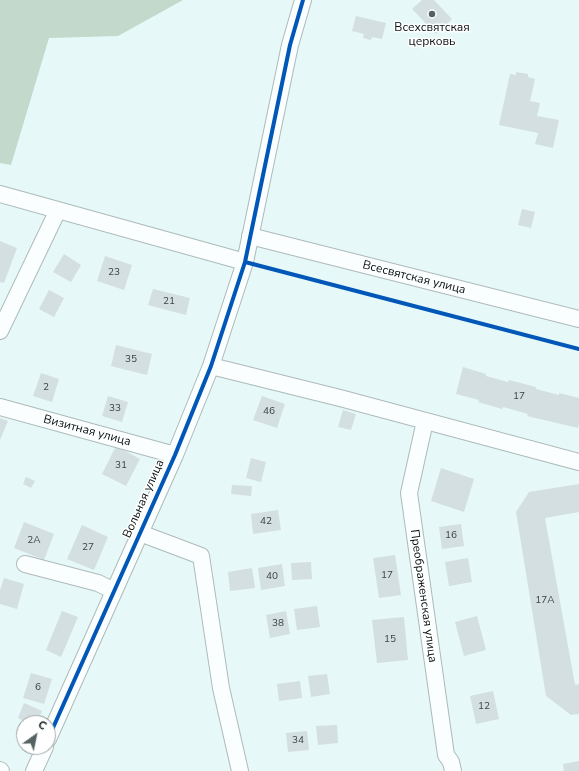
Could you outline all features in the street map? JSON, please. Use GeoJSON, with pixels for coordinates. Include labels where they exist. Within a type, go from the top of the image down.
{"type":"FeatureCollection","features":[{"type":"Feature","properties":{"kind":"street","name":"Вольная улица"},"geometry":{"type":"LineString","coordinates":[[56,721],[175,455],[211,366],[245,262],[290,45],[303,0]]}},
{"type":"Feature","properties":{"kind":"street"},"geometry":{"type":"LineString","coordinates":[[0,194],[245,262]]}},
{"type":"Feature","properties":{"kind":"street"},"geometry":{"type":"LineString","coordinates":[[0,331],[58,210]]}},
{"type":"Feature","properties":{"kind":"street","name":"Всесвятская улица"},"geometry":{"type":"LineString","coordinates":[[250,236],[579,319]]}},
{"type":"Feature","properties":{"kind":"street"},"geometry":{"type":"LineString","coordinates":[[211,366],[579,462]]}},
{"type":"Feature","properties":{"kind":"street","name":"Визитная улица"},"geometry":{"type":"LineString","coordinates":[[0,406],[175,455]]}},
{"type":"Feature","properties":{"kind":"street","name":"Преображенская улица"},"geometry":{"type":"LineString","coordinates":[[425,421],[409,493],[446,755],[451,762],[453,771]]}},
{"type":"Feature","properties":{"kind":"street"},"geometry":{"type":"LineString","coordinates":[[140,533],[201,556],[221,688],[240,771]]}},
{"type":"Feature","properties":{"kind":"street"},"geometry":{"type":"LineString","coordinates":[[25,564],[98,583],[114,591]]}},
{"type":"Feature","properties":{"kind":"street"},"geometry":{"type":"LineString","coordinates":[[34,771],[41,755]]}},
{"type":"Feature","properties":{"kind":"green space"},"geometry":{"type":"Polygon","coordinates":[[[0,0],[183,0],[118,36],[49,38],[11,165],[0,163],[0,0]]]}},
{"type":"Feature","properties":{"kind":"building","name":"Всехсвятская церковь"},"geometry":{"type":"Polygon","coordinates":[[[422,0],[434,0],[452,19],[436,34],[412,9],[422,0]]]}},
{"type":"Feature","properties":{"kind":"building"},"geometry":{"type":"Polygon","coordinates":[[[356,16],[386,23],[382,39],[372,37],[371,40],[363,38],[364,34],[352,31],[356,16]]]}},
{"type":"Feature","properties":{"kind":"building"},"geometry":{"type":"Polygon","coordinates":[[[516,72],[528,74],[528,77],[535,79],[530,101],[540,103],[537,116],[559,120],[553,148],[535,144],[538,133],[499,125],[510,74],[516,75],[516,72]]]}},
{"type":"Feature","properties":{"kind":"building"},"geometry":{"type":"Polygon","coordinates":[[[522,209],[535,212],[531,228],[518,225],[522,209]]]}},
{"type":"Feature","properties":{"kind":"building"},"geometry":{"type":"Polygon","coordinates":[[[0,241],[17,248],[4,283],[0,282],[0,241]]]}},
{"type":"Feature","properties":{"kind":"building"},"geometry":{"type":"Polygon","coordinates":[[[64,254],[81,265],[71,282],[53,272],[64,254]]]}},
{"type":"Feature","properties":{"kind":"building"},"geometry":{"type":"Polygon","coordinates":[[[105,256],[132,265],[124,290],[97,281],[105,256]]]}},
{"type":"Feature","properties":{"kind":"building"},"geometry":{"type":"Polygon","coordinates":[[[153,289],[190,298],[186,315],[148,305],[153,289]]]}},
{"type":"Feature","properties":{"kind":"building"},"geometry":{"type":"Polygon","coordinates":[[[49,290],[64,298],[54,317],[39,309],[49,290]]]}},
{"type":"Feature","properties":{"kind":"building"},"geometry":{"type":"Polygon","coordinates":[[[116,345],[152,354],[147,375],[111,366],[116,345]]]}},
{"type":"Feature","properties":{"kind":"building"},"geometry":{"type":"Polygon","coordinates":[[[463,367],[486,374],[486,376],[508,382],[509,380],[559,395],[559,393],[579,398],[578,428],[527,416],[528,414],[503,407],[502,409],[478,402],[479,400],[456,394],[463,367]]]}},
{"type":"Feature","properties":{"kind":"building"},"geometry":{"type":"Polygon","coordinates":[[[41,373],[59,379],[52,402],[33,396],[41,373]]]}},
{"type":"Feature","properties":{"kind":"building"},"geometry":{"type":"Polygon","coordinates":[[[108,396],[128,402],[122,422],[102,416],[108,396]]]}},
{"type":"Feature","properties":{"kind":"building"},"geometry":{"type":"Polygon","coordinates":[[[262,396],[285,404],[277,428],[253,420],[262,396]]]}},
{"type":"Feature","properties":{"kind":"building"},"geometry":{"type":"Polygon","coordinates":[[[343,410],[356,414],[351,430],[338,427],[343,410]]]}},
{"type":"Feature","properties":{"kind":"building"},"geometry":{"type":"Polygon","coordinates":[[[0,418],[8,421],[0,440],[0,418]]]}},
{"type":"Feature","properties":{"kind":"building"},"geometry":{"type":"Polygon","coordinates":[[[116,446],[140,459],[126,486],[102,474],[116,446]]]}},
{"type":"Feature","properties":{"kind":"building"},"geometry":{"type":"Polygon","coordinates":[[[251,458],[266,462],[261,482],[246,478],[251,458]]]}},
{"type":"Feature","properties":{"kind":"building"},"geometry":{"type":"Polygon","coordinates":[[[441,468],[474,479],[464,512],[431,501],[441,468]]]}},
{"type":"Feature","properties":{"kind":"building"},"geometry":{"type":"Polygon","coordinates":[[[26,477],[35,481],[31,488],[23,484],[26,477]]]}},
{"type":"Feature","properties":{"kind":"building"},"geometry":{"type":"Polygon","coordinates":[[[579,484],[579,512],[545,518],[575,685],[579,684],[579,714],[571,715],[546,696],[516,512],[529,492],[579,484]]]}},
{"type":"Feature","properties":{"kind":"building"},"geometry":{"type":"Polygon","coordinates":[[[232,485],[252,486],[251,496],[231,494],[232,485]]]}},
{"type":"Feature","properties":{"kind":"building"},"geometry":{"type":"Polygon","coordinates":[[[278,510],[281,530],[253,534],[251,514],[278,510]]]}},
{"type":"Feature","properties":{"kind":"building"},"geometry":{"type":"Polygon","coordinates":[[[24,522],[54,534],[44,560],[14,548],[24,522]]]}},
{"type":"Feature","properties":{"kind":"building"},"geometry":{"type":"Polygon","coordinates":[[[461,524],[464,546],[442,549],[439,527],[461,524]]]}},
{"type":"Feature","properties":{"kind":"building"},"geometry":{"type":"Polygon","coordinates":[[[82,525],[108,537],[94,570],[67,559],[82,525]]]}},
{"type":"Feature","properties":{"kind":"building"},"geometry":{"type":"Polygon","coordinates":[[[395,555],[401,595],[379,598],[373,558],[395,555]]]}},
{"type":"Feature","properties":{"kind":"building"},"geometry":{"type":"Polygon","coordinates":[[[468,558],[472,582],[449,586],[445,562],[468,558]]]}},
{"type":"Feature","properties":{"kind":"building"},"geometry":{"type":"Polygon","coordinates":[[[311,562],[312,579],[292,580],[291,563],[311,562]]]}},
{"type":"Feature","properties":{"kind":"building"},"geometry":{"type":"Polygon","coordinates":[[[282,564],[285,586],[261,590],[258,568],[282,564]]]}},
{"type":"Feature","properties":{"kind":"building"},"geometry":{"type":"Polygon","coordinates":[[[252,568],[255,588],[230,591],[228,572],[252,568]]]}},
{"type":"Feature","properties":{"kind":"building"},"geometry":{"type":"Polygon","coordinates":[[[4,578],[24,584],[17,609],[0,604],[0,590],[4,578]]]}},
{"type":"Feature","properties":{"kind":"building"},"geometry":{"type":"Polygon","coordinates":[[[317,606],[320,627],[297,630],[294,609],[317,606]]]}},
{"type":"Feature","properties":{"kind":"building"},"geometry":{"type":"Polygon","coordinates":[[[62,611],[78,617],[61,657],[46,650],[62,611]]]}},
{"type":"Feature","properties":{"kind":"building"},"geometry":{"type":"Polygon","coordinates":[[[286,611],[290,634],[270,638],[266,615],[286,611]]]}},
{"type":"Feature","properties":{"kind":"building"},"geometry":{"type":"Polygon","coordinates":[[[477,616],[486,650],[464,656],[455,622],[477,616]]]}},
{"type":"Feature","properties":{"kind":"building"},"geometry":{"type":"Polygon","coordinates":[[[404,617],[408,660],[377,663],[372,620],[404,617]]]}},
{"type":"Feature","properties":{"kind":"building"},"geometry":{"type":"Polygon","coordinates":[[[31,673],[52,679],[44,704],[23,698],[31,673]]]}},
{"type":"Feature","properties":{"kind":"building"},"geometry":{"type":"Polygon","coordinates":[[[327,674],[330,694],[311,697],[308,676],[327,674]]]}},
{"type":"Feature","properties":{"kind":"building"},"geometry":{"type":"Polygon","coordinates":[[[300,681],[302,698],[279,701],[277,684],[300,681]]]}},
{"type":"Feature","properties":{"kind":"building"},"geometry":{"type":"Polygon","coordinates":[[[493,691],[499,719],[476,724],[470,696],[493,691]]]}},
{"type":"Feature","properties":{"kind":"building"},"geometry":{"type":"Polygon","coordinates":[[[24,703],[42,711],[40,715],[19,715],[24,703]]]}},
{"type":"Feature","properties":{"kind":"building"},"geometry":{"type":"Polygon","coordinates":[[[337,725],[338,743],[318,745],[316,726],[337,725]]]}},
{"type":"Feature","properties":{"kind":"building"},"geometry":{"type":"Polygon","coordinates":[[[307,731],[309,750],[288,752],[286,733],[307,731]]]}},
{"type":"Feature","properties":{"kind":"building"},"geometry":{"type":"Polygon","coordinates":[[[579,761],[579,771],[564,771],[563,764],[579,761]]]}},
{"type":"Feature","properties":{"kind":"cycle path"},"geometry":{"type":"LineString","coordinates":[[56,721],[175,455],[211,366],[245,262],[290,45],[303,0]]}},
{"type":"Feature","properties":{"kind":"cycle path"},"geometry":{"type":"LineString","coordinates":[[245,262],[579,349]]}},
{"type":"Feature","properties":{"kind":"place","name":"Всехсвятская церковь"},"geometry":{"type":"Point","coordinates":[432,14]}}]}
